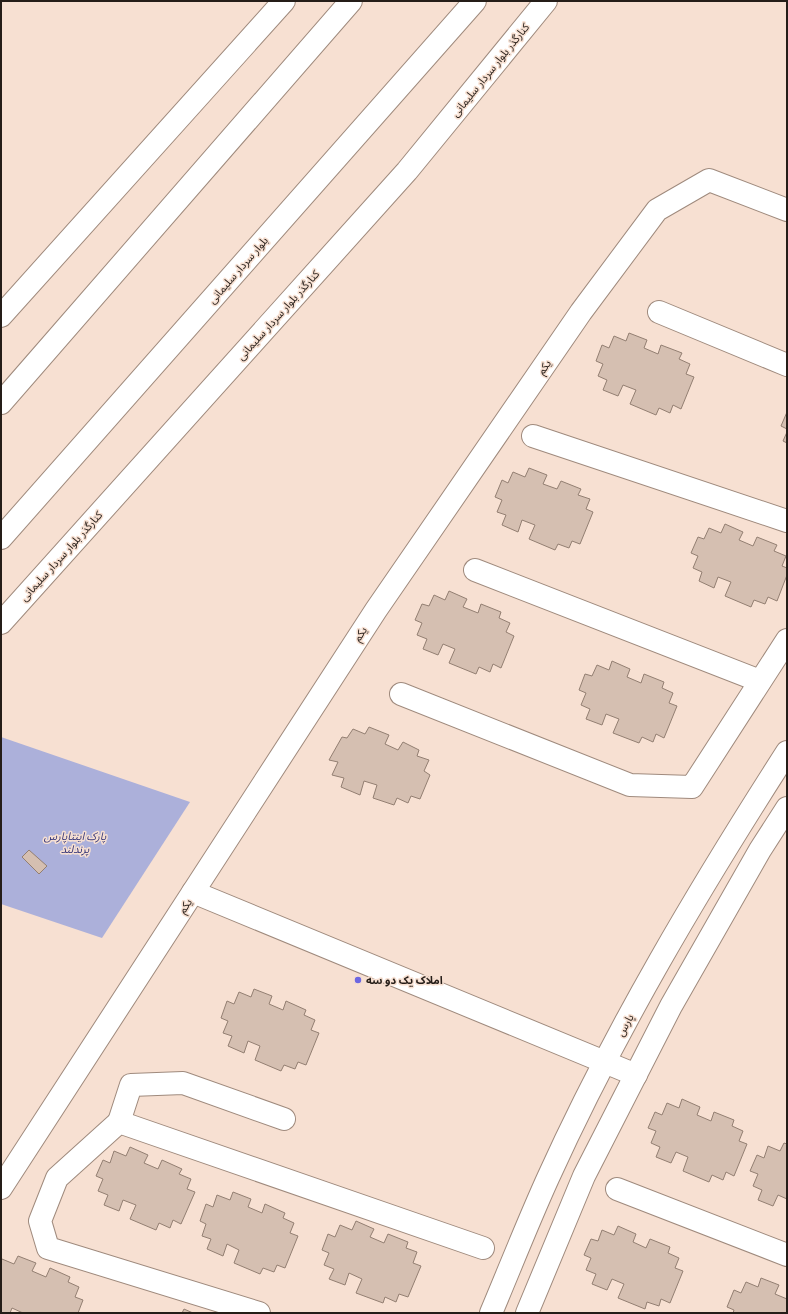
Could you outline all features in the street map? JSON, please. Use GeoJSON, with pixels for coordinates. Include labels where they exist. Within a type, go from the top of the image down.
{"type":"FeatureCollection","features":[{"type":"Feature","properties":{"kind":"street"},"geometry":{"type":"LineString","coordinates":[[1,316],[284,1]]}},
{"type":"Feature","properties":{"kind":"street"},"geometry":{"type":"LineString","coordinates":[[1,403],[351,1]]}},
{"type":"Feature","properties":{"kind":"street","name":"بلوار سردار سلیمانی"},"geometry":{"type":"LineString","coordinates":[[1,538],[475,1]]}},
{"type":"Feature","properties":{"kind":"street","name":"کنارگذر بلوار سردار سلیمانی"},"geometry":{"type":"LineString","coordinates":[[1,623],[407,171],[546,1]]}},
{"type":"Feature","properties":{"kind":"street","name":"یکم"},"geometry":{"type":"LineString","coordinates":[[1,1188],[376,610],[582,312],[657,210],[709,180],[787,210]]}},
{"type":"Feature","properties":{"kind":"street"},"geometry":{"type":"LineString","coordinates":[[659,312],[787,365]]}},
{"type":"Feature","properties":{"kind":"street"},"geometry":{"type":"LineString","coordinates":[[534,436],[787,522]]}},
{"type":"Feature","properties":{"kind":"street"},"geometry":{"type":"LineString","coordinates":[[475,570],[760,681]]}},
{"type":"Feature","properties":{"kind":"street"},"geometry":{"type":"LineString","coordinates":[[401,694],[630,785],[692,787],[787,640]]}},
{"type":"Feature","properties":{"kind":"street","name":"پارس"},"geometry":{"type":"LineString","coordinates":[[491,1313],[548,1177],[606,1061],[693,901],[787,752]]}},
{"type":"Feature","properties":{"kind":"street"},"geometry":{"type":"LineString","coordinates":[[527,1313],[584,1176],[678,993],[760,850],[787,808]]}},
{"type":"Feature","properties":{"kind":"street"},"geometry":{"type":"LineString","coordinates":[[193,892],[606,1061],[636,1075]]}},
{"type":"Feature","properties":{"kind":"street"},"geometry":{"type":"LineString","coordinates":[[259,1313],[48,1248],[40,1221],[57,1178],[119,1122],[131,1085],[182,1083],[284,1119]]}},
{"type":"Feature","properties":{"kind":"street"},"geometry":{"type":"LineString","coordinates":[[119,1122],[483,1248]]}},
{"type":"Feature","properties":{"kind":"street"},"geometry":{"type":"LineString","coordinates":[[617,1190],[787,1255]]}},
{"type":"Feature","properties":{"kind":"green space","name":"پارک اینتاپارس پرندلند"},"geometry":{"type":"Polygon","coordinates":[[[1,737],[190,802],[102,938],[1,904],[1,737]]]}},
{"type":"Feature","properties":{"kind":"building"},"geometry":{"type":"Polygon","coordinates":[[[629,333],[647,340],[644,348],[658,354],[661,345],[682,353],[679,359],[690,364],[686,374],[694,377],[681,409],[673,405],[670,413],[659,408],[656,415],[630,404],[636,390],[623,385],[618,396],[603,390],[607,380],[598,376],[603,364],[596,361],[602,345],[609,348],[614,336],[626,341],[629,333]]]}},
{"type":"Feature","properties":{"kind":"building"},"geometry":{"type":"Polygon","coordinates":[[[787,412],[787,429],[781,426],[787,412]]]}},
{"type":"Feature","properties":{"kind":"building"},"geometry":{"type":"Polygon","coordinates":[[[787,432],[787,443],[783,441],[787,432]]]}},
{"type":"Feature","properties":{"kind":"building"},"geometry":{"type":"Polygon","coordinates":[[[529,468],[547,475],[543,484],[557,489],[561,481],[581,489],[578,495],[590,499],[586,509],[593,512],[580,544],[572,541],[569,548],[558,544],[555,550],[529,539],[535,525],[522,520],[518,532],[502,525],[506,515],[497,512],[502,500],[495,497],[502,480],[508,483],[513,472],[525,477],[529,468]]]}},
{"type":"Feature","properties":{"kind":"building"},"geometry":{"type":"Polygon","coordinates":[[[725,524],[743,532],[739,540],[753,546],[757,537],[777,545],[774,551],[786,556],[782,566],[787,568],[787,575],[777,601],[768,597],[765,604],[754,600],[751,607],[725,596],[731,582],[718,577],[714,588],[699,581],[702,572],[693,568],[698,556],[691,553],[698,537],[704,539],[709,528],[721,533],[725,524]]]}},
{"type":"Feature","properties":{"kind":"building"},"geometry":{"type":"Polygon","coordinates":[[[449,591],[467,599],[463,607],[478,613],[481,604],[501,612],[499,618],[510,623],[506,632],[514,636],[501,668],[493,664],[490,672],[479,667],[476,674],[449,663],[455,649],[443,644],[438,655],[423,649],[427,639],[417,635],[422,623],[415,620],[422,604],[429,606],[434,595],[445,600],[449,591]]]}},
{"type":"Feature","properties":{"kind":"building"},"geometry":{"type":"Polygon","coordinates":[[[612,661],[630,669],[627,677],[641,683],[644,674],[664,682],[662,688],[673,693],[669,703],[677,706],[664,738],[656,734],[653,742],[642,737],[639,743],[613,733],[619,719],[606,714],[602,725],[586,719],[590,709],[581,705],[586,693],[579,690],[585,674],[592,676],[597,665],[609,670],[612,661]]]}},
{"type":"Feature","properties":{"kind":"building"},"geometry":{"type":"Polygon","coordinates":[[[369,727],[389,735],[385,744],[398,750],[403,742],[419,750],[417,756],[429,760],[424,771],[430,775],[420,799],[411,796],[408,803],[397,798],[394,805],[373,798],[377,785],[364,781],[360,795],[341,787],[344,778],[332,775],[338,762],[329,760],[342,737],[347,738],[353,729],[365,734],[369,727]]]}},
{"type":"Feature","properties":{"kind":"building"},"geometry":{"type":"Polygon","coordinates":[[[29,850],[47,866],[39,874],[22,857],[29,850]]]}},
{"type":"Feature","properties":{"kind":"building"},"geometry":{"type":"Polygon","coordinates":[[[254,989],[272,996],[269,1004],[283,1010],[286,1001],[306,1010],[304,1015],[315,1020],[311,1030],[319,1033],[306,1065],[298,1062],[295,1069],[284,1065],[281,1071],[255,1060],[260,1046],[248,1041],[244,1053],[228,1046],[232,1036],[223,1033],[228,1021],[221,1018],[227,1001],[234,1004],[239,992],[251,997],[254,989]]]}},
{"type":"Feature","properties":{"kind":"building"},"geometry":{"type":"Polygon","coordinates":[[[682,1099],[700,1107],[697,1115],[711,1121],[714,1112],[734,1120],[732,1126],[743,1131],[739,1141],[747,1144],[734,1176],[726,1172],[723,1180],[712,1175],[709,1182],[683,1171],[688,1157],[676,1152],[671,1163],[656,1157],[660,1147],[651,1143],[656,1131],[648,1128],[655,1112],[662,1115],[667,1103],[679,1108],[682,1099]]]}},
{"type":"Feature","properties":{"kind":"building"},"geometry":{"type":"Polygon","coordinates":[[[784,1143],[787,1144],[787,1199],[778,1195],[773,1206],[758,1200],[762,1190],[753,1186],[758,1174],[750,1171],[757,1155],[764,1158],[768,1146],[780,1151],[784,1143]]]}},
{"type":"Feature","properties":{"kind":"building"},"geometry":{"type":"Polygon","coordinates":[[[130,1147],[148,1155],[144,1163],[158,1169],[162,1160],[182,1169],[179,1174],[191,1179],[187,1189],[195,1192],[181,1224],[173,1220],[170,1228],[159,1223],[156,1230],[130,1219],[136,1205],[123,1200],[119,1211],[104,1205],[108,1195],[98,1191],[103,1179],[96,1176],[103,1160],[110,1163],[114,1151],[126,1156],[130,1147]]]}},
{"type":"Feature","properties":{"kind":"building"},"geometry":{"type":"Polygon","coordinates":[[[233,1192],[251,1199],[248,1207],[262,1213],[265,1204],[285,1213],[283,1218],[294,1223],[290,1233],[298,1236],[285,1268],[277,1265],[274,1272],[263,1268],[260,1274],[234,1263],[239,1250],[227,1244],[223,1256],[207,1249],[211,1239],[202,1236],[206,1224],[200,1221],[206,1204],[213,1207],[217,1195],[230,1200],[233,1192]]]}},
{"type":"Feature","properties":{"kind":"building"},"geometry":{"type":"Polygon","coordinates":[[[356,1221],[374,1229],[370,1237],[384,1243],[388,1234],[408,1242],[406,1248],[417,1252],[413,1263],[421,1266],[408,1297],[399,1294],[396,1302],[385,1297],[383,1303],[356,1293],[362,1279],[349,1273],[345,1285],[329,1279],[334,1269],[324,1265],[329,1253],[322,1250],[328,1234],[335,1237],[340,1225],[352,1230],[356,1221]]]}},
{"type":"Feature","properties":{"kind":"building"},"geometry":{"type":"Polygon","coordinates":[[[618,1226],[636,1234],[633,1242],[646,1248],[650,1239],[670,1247],[668,1253],[679,1258],[675,1268],[683,1271],[670,1303],[661,1299],[659,1306],[647,1302],[645,1309],[618,1298],[624,1284],[612,1279],[607,1290],[592,1284],[596,1274],[586,1270],[591,1258],[584,1255],[591,1239],[598,1241],[602,1230],[614,1235],[618,1226]]]}},
{"type":"Feature","properties":{"kind":"building"},"geometry":{"type":"Polygon","coordinates":[[[18,1256],[36,1263],[32,1271],[46,1277],[50,1268],[70,1277],[68,1282],[79,1287],[75,1297],[83,1300],[78,1313],[23,1313],[12,1308],[10,1313],[1,1313],[1,1262],[2,1259],[14,1264],[18,1256]]]}},
{"type":"Feature","properties":{"kind":"building"},"geometry":{"type":"Polygon","coordinates":[[[761,1278],[779,1285],[775,1294],[787,1299],[787,1313],[733,1313],[734,1310],[727,1307],[734,1290],[741,1293],[746,1282],[758,1287],[761,1278]]]}},
{"type":"Feature","properties":{"kind":"building"},"geometry":{"type":"Polygon","coordinates":[[[184,1309],[193,1313],[182,1313],[184,1309]]]}},
{"type":"Feature","properties":{"kind":"place","name":"املاک یک دو سه"},"geometry":{"type":"Point","coordinates":[358,980]}}]}
